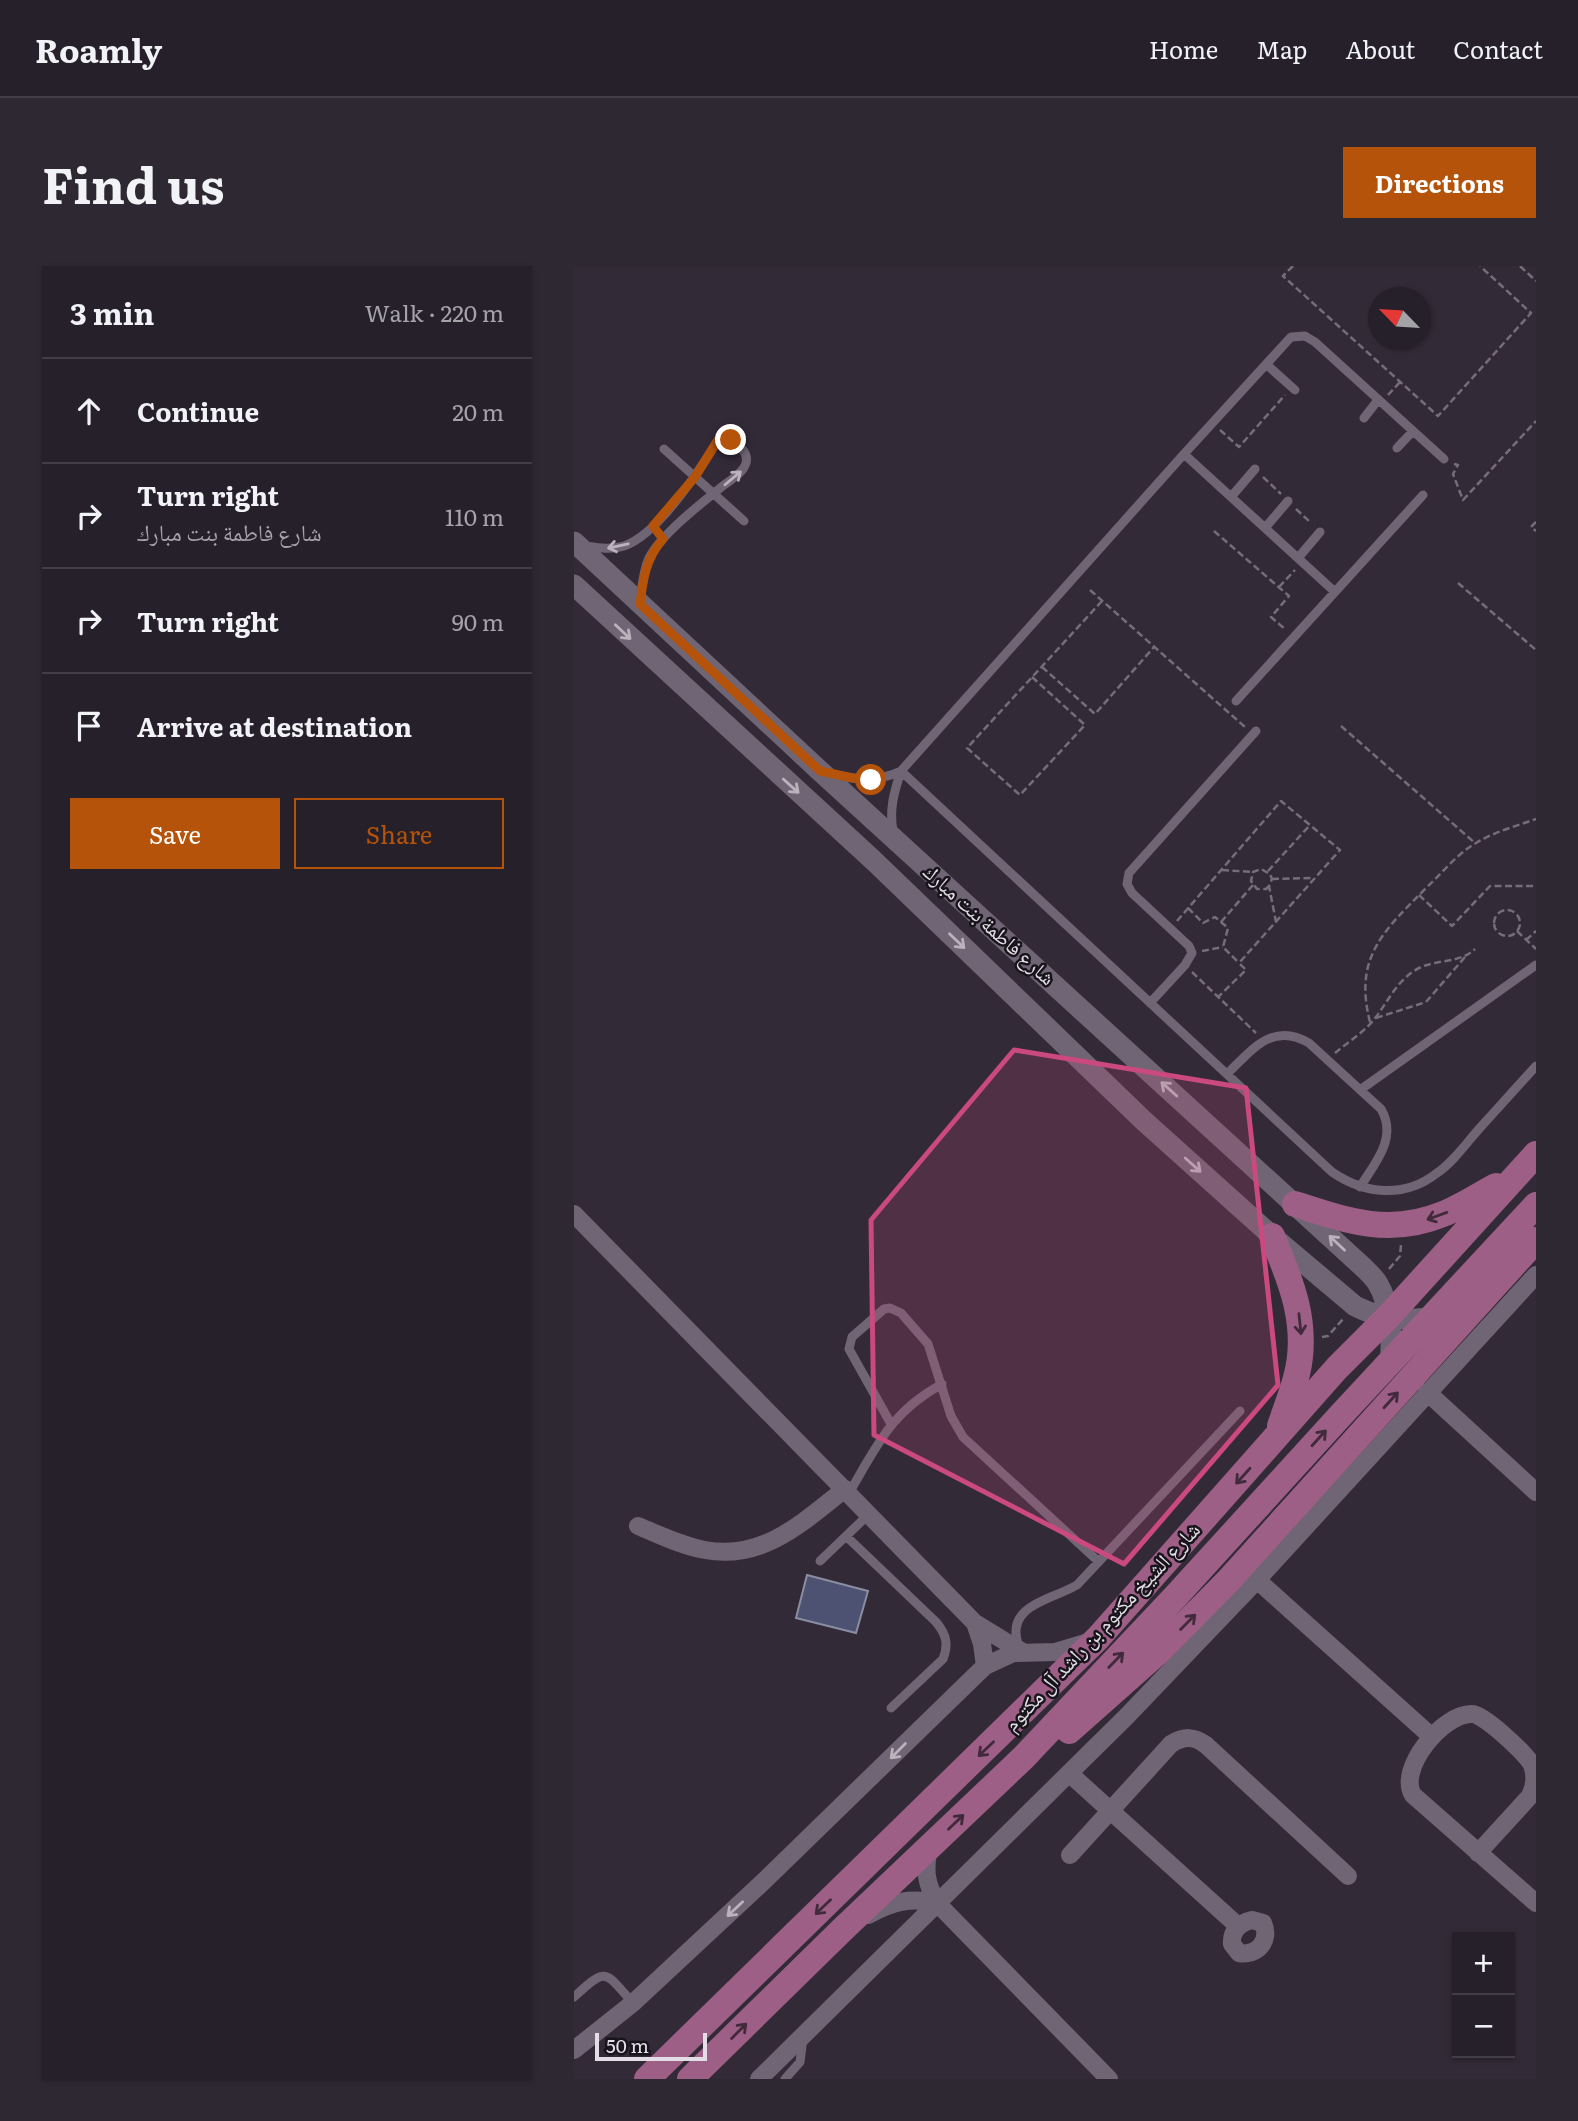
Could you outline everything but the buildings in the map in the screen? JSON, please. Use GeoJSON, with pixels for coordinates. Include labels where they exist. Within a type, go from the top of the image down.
{"type":"FeatureCollection","features":[{"type":"Feature","properties":{"kind":"main road"},"geometry":{"type":"LineString","coordinates":[[1296,1205],[1361,1224],[1382,1226],[1425,1221],[1446,1213],[1527,1163]]}},
{"type":"Feature","properties":{"kind":"main road","name":"شارع الشيخ مكتوم بن راشد آل مكتوم"},"geometry":{"type":"LineString","coordinates":[[647,2079],[1098,1638],[1338,1368],[1388,1317],[1527,1163]]}},
{"type":"Feature","properties":{"kind":"main road","name":"شارع الشيخ مكتوم بن راشد آل مكتوم"},"geometry":{"type":"LineString","coordinates":[[690,2079],[1023,1758],[1536,1205]]}},
{"type":"Feature","properties":{"kind":"main road"},"geometry":{"type":"LineString","coordinates":[[1272,1236],[1297,1302],[1302,1344],[1296,1380],[1275,1440]]}},
{"type":"Feature","properties":{"kind":"main road"},"geometry":{"type":"LineString","coordinates":[[1023,1758],[1068,1732],[1193,1617],[1536,1240]]}},
{"type":"Feature","properties":{"kind":"main road"},"geometry":{"type":"LineString","coordinates":[[1440,1258],[1441,1269],[1446,1278],[1456,1280],[1473,1273]]}},
{"type":"Feature","properties":{"kind":"main road"},"geometry":{"type":"LineString","coordinates":[[1338,1368],[1344,1368],[1352,1376],[1352,1382],[1342,1402],[1340,1416]]}},
{"type":"Feature","properties":{"kind":"street","name":"شارع فاطمة بنت مبارك"},"geometry":{"type":"LineString","coordinates":[[576,544],[1363,1267],[1377,1282],[1382,1293],[1392,1339],[1390,1362]]}},
{"type":"Feature","properties":{"kind":"street","name":"شارع فاطمة بنت مبارك"},"geometry":{"type":"LineString","coordinates":[[574,585],[873,860],[1144,1121],[1272,1236],[1355,1306],[1366,1312],[1409,1319],[1431,1318]]}},
{"type":"Feature","properties":{"kind":"street"},"geometry":{"type":"LineString","coordinates":[[574,1214],[975,1623],[1021,1651]]}},
{"type":"Feature","properties":{"kind":"street"},"geometry":{"type":"LineString","coordinates":[[1337,1291],[1355,1291],[1362,1284],[1363,1267]]}},
{"type":"Feature","properties":{"kind":"street"},"geometry":{"type":"LineString","coordinates":[[762,2079],[804,2034],[1070,1774],[1257,1580],[1427,1392],[1534,1283]]}},
{"type":"Feature","properties":{"kind":"street"},"geometry":{"type":"LineString","coordinates":[[1427,1392],[1536,1492]]}},
{"type":"Feature","properties":{"kind":"street"},"geometry":{"type":"LineString","coordinates":[[638,1526],[703,1550],[741,1552],[776,1541],[847,1491]]}},
{"type":"Feature","properties":{"kind":"street"},"geometry":{"type":"LineString","coordinates":[[1257,1580],[1432,1737]]}},
{"type":"Feature","properties":{"kind":"street"},"geometry":{"type":"LineString","coordinates":[[975,1623],[985,1666]]}},
{"type":"Feature","properties":{"kind":"street"},"geometry":{"type":"LineString","coordinates":[[574,2050],[634,2003],[774,1872],[985,1666],[1005,1655],[1021,1651],[1055,1652],[1098,1638]]}},
{"type":"Feature","properties":{"kind":"street"},"geometry":{"type":"LineString","coordinates":[[1478,1853],[1530,1796],[1535,1776],[1532,1766],[1518,1750],[1484,1718],[1470,1713],[1456,1718],[1432,1737],[1413,1767],[1408,1782],[1409,1789],[1413,1795],[1478,1853],[1536,1903]]}},
{"type":"Feature","properties":{"kind":"street"},"geometry":{"type":"LineString","coordinates":[[1070,1856],[1171,1744],[1189,1737],[1198,1740],[1348,1877]]}},
{"type":"Feature","properties":{"kind":"street"},"geometry":{"type":"LineString","coordinates":[[1070,1774],[1238,1926]]}},
{"type":"Feature","properties":{"kind":"street"},"geometry":{"type":"LineString","coordinates":[[929,1848],[927,1883],[938,1904],[1110,2079]]}},
{"type":"Feature","properties":{"kind":"street"},"geometry":{"type":"LineString","coordinates":[[843,1929],[896,1902],[917,1900],[938,1904]]}},
{"type":"Feature","properties":{"kind":"lane"},"geometry":{"type":"LineString","coordinates":[[820,771],[871,780],[886,778],[901,771],[1291,337],[1305,336],[1315,342],[1444,460]]}},
{"type":"Feature","properties":{"kind":"lane"},"geometry":{"type":"LineString","coordinates":[[1266,364],[1294,388]]}},
{"type":"Feature","properties":{"kind":"lane"},"geometry":{"type":"LineString","coordinates":[[1364,418],[1380,401]]}},
{"type":"Feature","properties":{"kind":"lane"},"geometry":{"type":"LineString","coordinates":[[1397,448],[1413,431]]}},
{"type":"Feature","properties":{"kind":"lane"},"geometry":{"type":"LineString","coordinates":[[576,544],[616,548],[636,540],[653,526],[695,477],[718,440],[728,439],[741,448],[746,457],[743,469],[663,539],[649,559],[640,604]]}},
{"type":"Feature","properties":{"kind":"lane"},"geometry":{"type":"LineString","coordinates":[[664,449],[744,521]]}},
{"type":"Feature","properties":{"kind":"lane"},"geometry":{"type":"LineString","coordinates":[[1184,454],[1335,592]]}},
{"type":"Feature","properties":{"kind":"lane"},"geometry":{"type":"LineString","coordinates":[[1231,497],[1255,469]]}},
{"type":"Feature","properties":{"kind":"lane"},"geometry":{"type":"LineString","coordinates":[[1236,701],[1423,495]]}},
{"type":"Feature","properties":{"kind":"lane"},"geometry":{"type":"LineString","coordinates":[[1265,528],[1288,501]]}},
{"type":"Feature","properties":{"kind":"lane"},"geometry":{"type":"LineString","coordinates":[[653,526],[663,539]]}},
{"type":"Feature","properties":{"kind":"lane"},"geometry":{"type":"LineString","coordinates":[[1300,560],[1320,532]]}},
{"type":"Feature","properties":{"kind":"lane"},"geometry":{"type":"LineString","coordinates":[[1150,1003],[1185,965],[1192,953],[1189,946],[1128,889],[1127,878],[1255,733]]}},
{"type":"Feature","properties":{"kind":"lane"},"geometry":{"type":"LineString","coordinates":[[896,839],[891,811],[901,771]]}},
{"type":"Feature","properties":{"kind":"lane"},"geometry":{"type":"LineString","coordinates":[[901,771],[1332,1172],[1345,1181],[1376,1191],[1408,1188],[1423,1182],[1437,1173],[1536,1066]]}},
{"type":"Feature","properties":{"kind":"lane"},"geometry":{"type":"LineString","coordinates":[[1360,1090],[1536,965]]}},
{"type":"Feature","properties":{"kind":"lane"},"geometry":{"type":"LineString","coordinates":[[1227,1074],[1263,1040],[1278,1035],[1294,1036],[1309,1043],[1381,1109],[1388,1125],[1384,1148],[1360,1187]]}},
{"type":"Feature","properties":{"kind":"lane"},"geometry":{"type":"LineString","coordinates":[[891,1424],[849,1349],[852,1338],[878,1313],[890,1308],[895,1309],[917,1330],[932,1351],[957,1427],[971,1446],[1099,1562]]}},
{"type":"Feature","properties":{"kind":"lane"},"geometry":{"type":"LineString","coordinates":[[847,1491],[891,1424],[906,1408],[942,1384]]}},
{"type":"Feature","properties":{"kind":"lane"},"geometry":{"type":"LineString","coordinates":[[1021,1651],[1016,1640],[1016,1627],[1028,1606],[1077,1585],[1240,1411]]}},
{"type":"Feature","properties":{"kind":"lane"},"geometry":{"type":"LineString","coordinates":[[820,1561],[868,1515]]}},
{"type":"Feature","properties":{"kind":"lane"},"geometry":{"type":"LineString","coordinates":[[846,1536],[936,1622],[946,1639],[947,1649],[943,1659],[891,1708]]}},
{"type":"Feature","properties":{"kind":"lane"},"geometry":{"type":"LineString","coordinates":[[574,1997],[597,1976],[602,1975],[613,1980],[634,2003]]}},
{"type":"Feature","properties":{"kind":"lane"},"geometry":{"type":"LineString","coordinates":[[785,2079],[800,2062],[804,2034]]}},
{"type":"Feature","properties":{"kind":"path"},"geometry":{"type":"LineString","coordinates":[[1293,266],[1283,276],[1438,416],[1531,313],[1479,266]]}},
{"type":"Feature","properties":{"kind":"path"},"geometry":{"type":"LineString","coordinates":[[1520,266],[1536,281]]}},
{"type":"Feature","properties":{"kind":"path"},"geometry":{"type":"LineString","coordinates":[[1380,401],[1400,382]]}},
{"type":"Feature","properties":{"kind":"path"},"geometry":{"type":"LineString","coordinates":[[1212,424],[1239,447],[1294,388]]}},
{"type":"Feature","properties":{"kind":"path"},"geometry":{"type":"LineString","coordinates":[[1444,460],[1458,466],[1453,474],[1463,500],[1536,421]]}},
{"type":"Feature","properties":{"kind":"path"},"geometry":{"type":"LineString","coordinates":[[1536,522],[1531,527],[1536,531]]}},
{"type":"Feature","properties":{"kind":"path"},"geometry":{"type":"LineString","coordinates":[[1214,531],[1289,596],[1271,617],[1294,637]]}},
{"type":"Feature","properties":{"kind":"path"},"geometry":{"type":"LineString","coordinates":[[1279,587],[1300,560]]}},
{"type":"Feature","properties":{"kind":"path"},"geometry":{"type":"LineString","coordinates":[[1458,583],[1536,650]]}},
{"type":"Feature","properties":{"kind":"path"},"geometry":{"type":"LineString","coordinates":[[1090,590],[1255,733]]}},
{"type":"Feature","properties":{"kind":"path"},"geometry":{"type":"LineString","coordinates":[[1032,677],[1085,725],[1020,795],[967,748],[1032,677],[1042,667],[1102,601]]}},
{"type":"Feature","properties":{"kind":"path"},"geometry":{"type":"LineString","coordinates":[[1042,667],[1095,714],[1154,647]]}},
{"type":"Feature","properties":{"kind":"path"},"geometry":{"type":"LineString","coordinates":[[1341,726],[1475,843]]}},
{"type":"Feature","properties":{"kind":"path"},"geometry":{"type":"LineString","coordinates":[[1170,929],[1281,801],[1340,850],[1239,964]]}},
{"type":"Feature","properties":{"kind":"path"},"geometry":{"type":"LineString","coordinates":[[1370,1022],[1365,986],[1369,962],[1385,930],[1454,860],[1475,843],[1536,819]]}},
{"type":"Feature","properties":{"kind":"path"},"geometry":{"type":"LineString","coordinates":[[1268,872],[1310,825]]}},
{"type":"Feature","properties":{"kind":"path"},"geometry":{"type":"LineString","coordinates":[[1221,870],[1254,872],[1261,869],[1268,872],[1272,880]]}},
{"type":"Feature","properties":{"kind":"path"},"geometry":{"type":"LineString","coordinates":[[1253,886],[1251,877],[1254,872]]}},
{"type":"Feature","properties":{"kind":"path"},"geometry":{"type":"LineString","coordinates":[[1272,880],[1315,878]]}},
{"type":"Feature","properties":{"kind":"path"},"geometry":{"type":"LineString","coordinates":[[1253,886],[1261,890],[1269,886],[1272,880]]}},
{"type":"Feature","properties":{"kind":"path"},"geometry":{"type":"LineString","coordinates":[[1221,922],[1253,886]]}},
{"type":"Feature","properties":{"kind":"path"},"geometry":{"type":"LineString","coordinates":[[1269,886],[1276,922]]}},
{"type":"Feature","properties":{"kind":"path"},"geometry":{"type":"LineString","coordinates":[[1419,895],[1452,926],[1490,887],[1536,886]]}},
{"type":"Feature","properties":{"kind":"path"},"geometry":{"type":"LineString","coordinates":[[1188,908],[1203,923],[1215,917],[1228,928],[1223,947]]}},
{"type":"Feature","properties":{"kind":"path"},"geometry":{"type":"LineString","coordinates":[[1505,910],[1515,913],[1520,921],[1517,931],[1508,936],[1499,934],[1494,925],[1496,915],[1505,910]]}},
{"type":"Feature","properties":{"kind":"path"},"geometry":{"type":"LineString","coordinates":[[1517,931],[1536,950]]}},
{"type":"Feature","properties":{"kind":"path"},"geometry":{"type":"LineString","coordinates":[[1526,940],[1536,931]]}},
{"type":"Feature","properties":{"kind":"path"},"geometry":{"type":"LineString","coordinates":[[1192,953],[1223,947]]}},
{"type":"Feature","properties":{"kind":"path"},"geometry":{"type":"LineString","coordinates":[[1218,997],[1245,970],[1223,947]]}},
{"type":"Feature","properties":{"kind":"path"},"geometry":{"type":"LineString","coordinates":[[1327,1060],[1376,1018],[1426,1002],[1475,949]]}},
{"type":"Feature","properties":{"kind":"path"},"geometry":{"type":"LineString","coordinates":[[1376,1018],[1393,991],[1414,971],[1429,964],[1466,956]]}},
{"type":"Feature","properties":{"kind":"path"},"geometry":{"type":"LineString","coordinates":[[1185,965],[1263,1040]]}},
{"type":"Feature","properties":{"kind":"path"},"geometry":{"type":"LineString","coordinates":[[1328,1336],[1355,1306]]}},
{"type":"Feature","properties":{"kind":"highlighted area"},"geometry":{"type":"Polygon","coordinates":[[[1014,1050],[1246,1088],[1278,1385],[1124,1564],[874,1435],[871,1220],[1014,1050]]]}},
{"type":"Feature","properties":{"kind":"route"},"geometry":{"type":"LineString","coordinates":[[731,440],[718,440],[695,477],[653,526],[663,539],[649,559],[640,604],[820,771],[871,780]]}}]}
